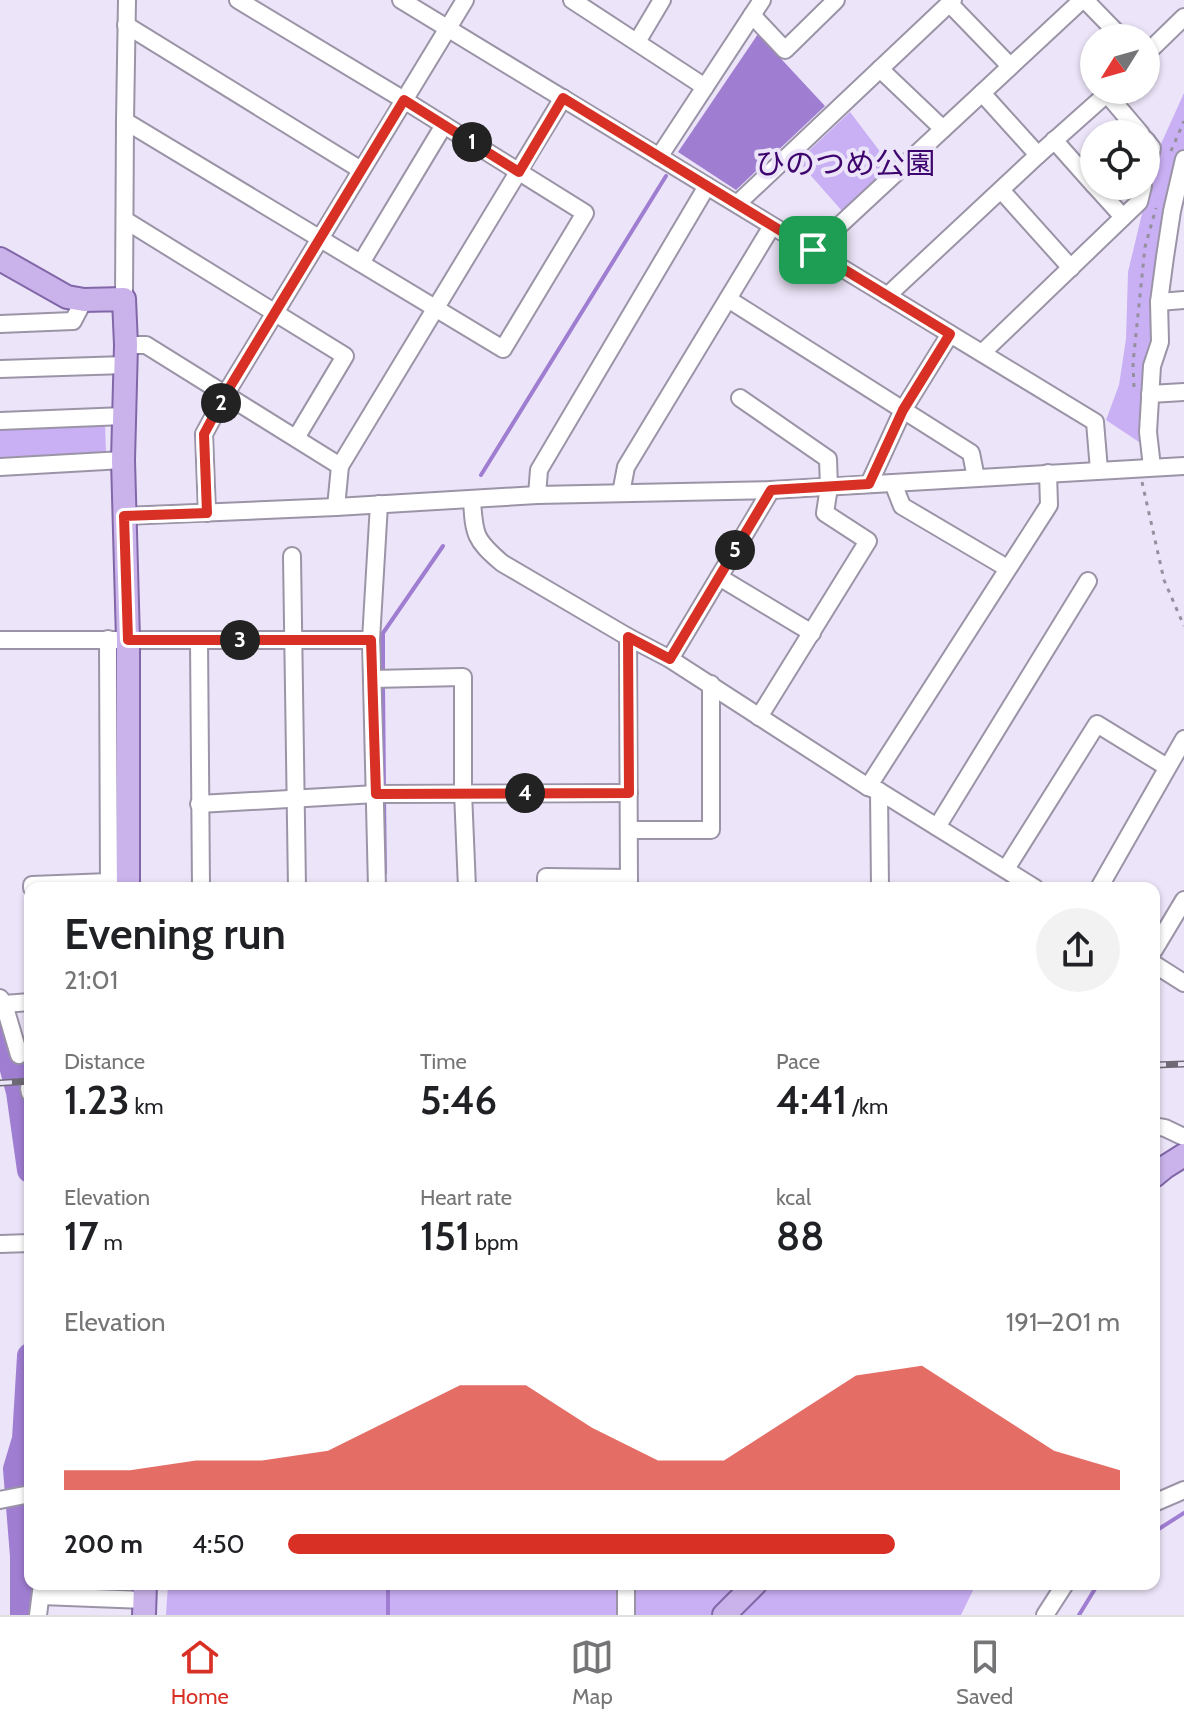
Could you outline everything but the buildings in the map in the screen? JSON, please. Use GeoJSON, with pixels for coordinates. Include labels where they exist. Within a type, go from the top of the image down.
{"type":"FeatureCollection","features":[{"type":"Feature","properties":{"kind":"main road"},"geometry":{"type":"LineString","coordinates":[[0,259],[67,297],[84,300],[124,299],[124,516],[118,640],[115,882]]}},
{"type":"Feature","properties":{"kind":"main road"},"geometry":{"type":"LineString","coordinates":[[1160,1172],[1184,1155]]}},
{"type":"Feature","properties":{"kind":"main road"},"geometry":{"type":"LineString","coordinates":[[724,1615],[749,1590]]}},
{"type":"Feature","properties":{"kind":"street"},"geometry":{"type":"LineString","coordinates":[[124,299],[127,0]]}},
{"type":"Feature","properties":{"kind":"street"},"geometry":{"type":"LineString","coordinates":[[125,121],[503,349],[585,213],[238,0]]}},
{"type":"Feature","properties":{"kind":"street"},"geometry":{"type":"LineString","coordinates":[[401,0],[1095,422],[1099,470]]}},
{"type":"Feature","properties":{"kind":"street"},"geometry":{"type":"LineString","coordinates":[[207,513],[204,434],[465,0]]}},
{"type":"Feature","properties":{"kind":"street"},"geometry":{"type":"LineString","coordinates":[[572,0],[705,87]]}},
{"type":"Feature","properties":{"kind":"street"},"geometry":{"type":"LineString","coordinates":[[637,42],[662,0]]}},
{"type":"Feature","properties":{"kind":"street"},"geometry":{"type":"LineString","coordinates":[[659,157],[762,0]]}},
{"type":"Feature","properties":{"kind":"street"},"geometry":{"type":"LineString","coordinates":[[752,15],[785,50],[836,0]]}},
{"type":"Feature","properties":{"kind":"street"},"geometry":{"type":"LineString","coordinates":[[813,250],[1083,0],[1108,24]]}},
{"type":"Feature","properties":{"kind":"street"},"geometry":{"type":"LineString","coordinates":[[737,204],[951,2],[1010,66]]}},
{"type":"Feature","properties":{"kind":"street"},"geometry":{"type":"LineString","coordinates":[[1160,40],[1184,17]]}},
{"type":"Feature","properties":{"kind":"street"},"geometry":{"type":"LineString","coordinates":[[126,25],[361,170]]}},
{"type":"Feature","properties":{"kind":"street"},"geometry":{"type":"LineString","coordinates":[[880,69],[943,129]]}},
{"type":"Feature","properties":{"kind":"street"},"geometry":{"type":"LineString","coordinates":[[982,93],[1038,155]]}},
{"type":"Feature","properties":{"kind":"street"},"geometry":{"type":"LineString","coordinates":[[336,507],[340,466],[563,98]]}},
{"type":"Feature","properties":{"kind":"street"},"geometry":{"type":"LineString","coordinates":[[887,296],[1095,104]]}},
{"type":"Feature","properties":{"kind":"street"},"geometry":{"type":"LineString","coordinates":[[1118,104],[1130,120]]}},
{"type":"Feature","properties":{"kind":"street"},"geometry":{"type":"LineString","coordinates":[[361,263],[444,125]]}},
{"type":"Feature","properties":{"kind":"street"},"geometry":{"type":"LineString","coordinates":[[1054,140],[1080,169]]}},
{"type":"Feature","properties":{"kind":"street"},"geometry":{"type":"LineString","coordinates":[[1152,467],[1148,432],[1152,366],[1160,342],[1159,302],[1178,210],[1184,159]]}},
{"type":"Feature","properties":{"kind":"street"},"geometry":{"type":"LineString","coordinates":[[537,495],[539,470],[707,186]]}},
{"type":"Feature","properties":{"kind":"street"},"geometry":{"type":"LineString","coordinates":[[1001,190],[1071,268]]}},
{"type":"Feature","properties":{"kind":"street"},"geometry":{"type":"LineString","coordinates":[[1108,200],[1123,217]]}},
{"type":"Feature","properties":{"kind":"street"},"geometry":{"type":"LineString","coordinates":[[982,353],[1140,200]]}},
{"type":"Feature","properties":{"kind":"street"},"geometry":{"type":"LineString","coordinates":[[125,220],[345,356],[296,438]]}},
{"type":"Feature","properties":{"kind":"street"},"geometry":{"type":"LineString","coordinates":[[621,493],[626,467],[772,226]]}},
{"type":"Feature","properties":{"kind":"street"},"geometry":{"type":"LineString","coordinates":[[728,299],[971,453],[976,478]]}},
{"type":"Feature","properties":{"kind":"street"},"geometry":{"type":"LineString","coordinates":[[0,324],[73,321],[84,300]]}},
{"type":"Feature","properties":{"kind":"street"},"geometry":{"type":"LineString","coordinates":[[1159,302],[1184,300]]}},
{"type":"Feature","properties":{"kind":"street"},"geometry":{"type":"LineString","coordinates":[[869,484],[903,410],[950,334]]}},
{"type":"Feature","properties":{"kind":"street"},"geometry":{"type":"LineString","coordinates":[[0,369],[126,355],[146,345],[340,466]]}},
{"type":"Feature","properties":{"kind":"street"},"geometry":{"type":"LineString","coordinates":[[1150,394],[1184,392]]}},
{"type":"Feature","properties":{"kind":"street"},"geometry":{"type":"LineString","coordinates":[[740,398],[828,459],[829,487],[825,513],[868,541],[759,717]]}},
{"type":"Feature","properties":{"kind":"street"},"geometry":{"type":"LineString","coordinates":[[0,421],[124,416]]}},
{"type":"Feature","properties":{"kind":"street"},"geometry":{"type":"LineString","coordinates":[[0,467],[123,460]]}},
{"type":"Feature","properties":{"kind":"street"},"geometry":{"type":"LineString","coordinates":[[124,516],[537,495],[771,490],[1184,466]]}},
{"type":"Feature","properties":{"kind":"street"},"geometry":{"type":"LineString","coordinates":[[880,882],[873,789],[1007,568],[1049,505],[1048,473]]}},
{"type":"Feature","properties":{"kind":"street"},"geometry":{"type":"LineString","coordinates":[[893,483],[902,506],[1007,568]]}},
{"type":"Feature","properties":{"kind":"street"},"geometry":{"type":"LineString","coordinates":[[670,659],[771,490]]}},
{"type":"Feature","properties":{"kind":"street"},"geometry":{"type":"LineString","coordinates":[[472,500],[474,529],[485,549],[502,563],[670,659],[1026,882]]}},
{"type":"Feature","properties":{"kind":"street"},"geometry":{"type":"LineString","coordinates":[[377,882],[371,640],[379,504]]}},
{"type":"Feature","properties":{"kind":"street"},"geometry":{"type":"LineString","coordinates":[[292,556],[297,882]]}},
{"type":"Feature","properties":{"kind":"street"},"geometry":{"type":"LineString","coordinates":[[719,577],[812,633]]}},
{"type":"Feature","properties":{"kind":"street"},"geometry":{"type":"LineString","coordinates":[[937,827],[1088,581]]}},
{"type":"Feature","properties":{"kind":"street"},"geometry":{"type":"LineString","coordinates":[[628,637],[629,882]]}},
{"type":"Feature","properties":{"kind":"street"},"geometry":{"type":"LineString","coordinates":[[0,640],[371,640]]}},
{"type":"Feature","properties":{"kind":"street"},"geometry":{"type":"LineString","coordinates":[[199,640],[201,882]]}},
{"type":"Feature","properties":{"kind":"street"},"geometry":{"type":"LineString","coordinates":[[372,679],[463,677],[467,882]]}},
{"type":"Feature","properties":{"kind":"street"},"geometry":{"type":"LineString","coordinates":[[629,830],[711,830],[711,684]]}},
{"type":"Feature","properties":{"kind":"street"},"geometry":{"type":"LineString","coordinates":[[1006,869],[1097,724],[1167,767]]}},
{"type":"Feature","properties":{"kind":"street"},"geometry":{"type":"LineString","coordinates":[[1102,882],[1184,739]]}},
{"type":"Feature","properties":{"kind":"street"},"geometry":{"type":"LineString","coordinates":[[199,804],[376,794],[629,793]]}},
{"type":"Feature","properties":{"kind":"street"},"geometry":{"type":"LineString","coordinates":[[546,882],[546,877],[615,882]]}},
{"type":"Feature","properties":{"kind":"street"},"geometry":{"type":"LineString","coordinates":[[1160,940],[1184,900]]}},
{"type":"Feature","properties":{"kind":"street"},"geometry":{"type":"LineString","coordinates":[[1160,968],[1184,983]]}},
{"type":"Feature","properties":{"kind":"street"},"geometry":{"type":"LineString","coordinates":[[19,1055],[2,1001],[24,1002]]}},
{"type":"Feature","properties":{"kind":"street"},"geometry":{"type":"LineString","coordinates":[[1160,1127],[1184,1137]]}},
{"type":"Feature","properties":{"kind":"street"},"geometry":{"type":"LineString","coordinates":[[0,1244],[24,1243]]}},
{"type":"Feature","properties":{"kind":"street"},"geometry":{"type":"LineString","coordinates":[[1160,1500],[1184,1490]]}},
{"type":"Feature","properties":{"kind":"street"},"geometry":{"type":"LineString","coordinates":[[0,1500],[24,1495]]}},
{"type":"Feature","properties":{"kind":"street"},"geometry":{"type":"LineString","coordinates":[[38,1615],[42,1590],[145,1600]]}},
{"type":"Feature","properties":{"kind":"street"},"geometry":{"type":"LineString","coordinates":[[626,1590],[626,1615]]}},
{"type":"Feature","properties":{"kind":"street"},"geometry":{"type":"LineString","coordinates":[[1045,1615],[1061,1590]]}},
{"type":"Feature","properties":{"kind":"green space"},"geometry":{"type":"Polygon","coordinates":[[[1184,93],[1184,149],[1172,178],[1158,243],[1152,334],[1145,357],[1145,446],[1106,420],[1119,385],[1126,339],[1128,272],[1145,200],[1160,200],[1160,146],[1184,93]]]}},
{"type":"Feature","properties":{"kind":"green space","name":"ひのつめ公園"},"geometry":{"type":"Polygon","coordinates":[[[850,112],[891,166],[842,211],[798,161],[850,112]]]}},
{"type":"Feature","properties":{"kind":"green space"},"geometry":{"type":"Polygon","coordinates":[[[105,422],[106,455],[0,461],[0,426],[105,422]]]}},
{"type":"Feature","properties":{"kind":"green space"},"geometry":{"type":"Polygon","coordinates":[[[168,1590],[973,1590],[961,1615],[166,1615],[168,1590]]]}},
{"type":"Feature","properties":{"kind":"shaded area"},"geometry":{"type":"Polygon","coordinates":[[[758,34],[825,106],[736,190],[678,152],[758,34]]]}},
{"type":"Feature","properties":{"kind":"waterway"},"geometry":{"type":"LineString","coordinates":[[481,475],[666,176]]}},
{"type":"Feature","properties":{"kind":"waterway"},"geometry":{"type":"LineString","coordinates":[[383,673],[383,633],[443,546]]}},
{"type":"Feature","properties":{"kind":"waterway"},"geometry":{"type":"LineString","coordinates":[[383,682],[384,789]]}},
{"type":"Feature","properties":{"kind":"waterway"},"geometry":{"type":"LineString","coordinates":[[384,798],[385,873]]}},
{"type":"Feature","properties":{"kind":"waterway"},"geometry":{"type":"LineString","coordinates":[[0,1021],[19,1092],[24,1127]]}},
{"type":"Feature","properties":{"kind":"waterway"},"geometry":{"type":"LineString","coordinates":[[23,1615],[23,1556],[16,1469],[24,1442]]}},
{"type":"Feature","properties":{"kind":"waterway"},"geometry":{"type":"LineString","coordinates":[[1160,1528],[1184,1513]]}},
{"type":"Feature","properties":{"kind":"waterway"},"geometry":{"type":"LineString","coordinates":[[388,1590],[388,1615]]}},
{"type":"Feature","properties":{"kind":"waterway"},"geometry":{"type":"LineString","coordinates":[[1079,1615],[1094,1590]]}},
{"type":"Feature","properties":{"kind":"railway"},"geometry":{"type":"LineString","coordinates":[[1160,1065],[1184,1064]]}},
{"type":"Feature","properties":{"kind":"railway"},"geometry":{"type":"LineString","coordinates":[[0,1083],[24,1081]]}},
{"type":"Feature","properties":{"kind":"route"},"geometry":{"type":"LineString","coordinates":[[563,98],[813,250],[950,334],[903,410],[869,484],[771,490],[670,659],[628,637],[629,793],[376,794],[371,640],[128,640],[124,516],[207,513],[204,434],[404,100],[519,172],[563,98]]}}]}
